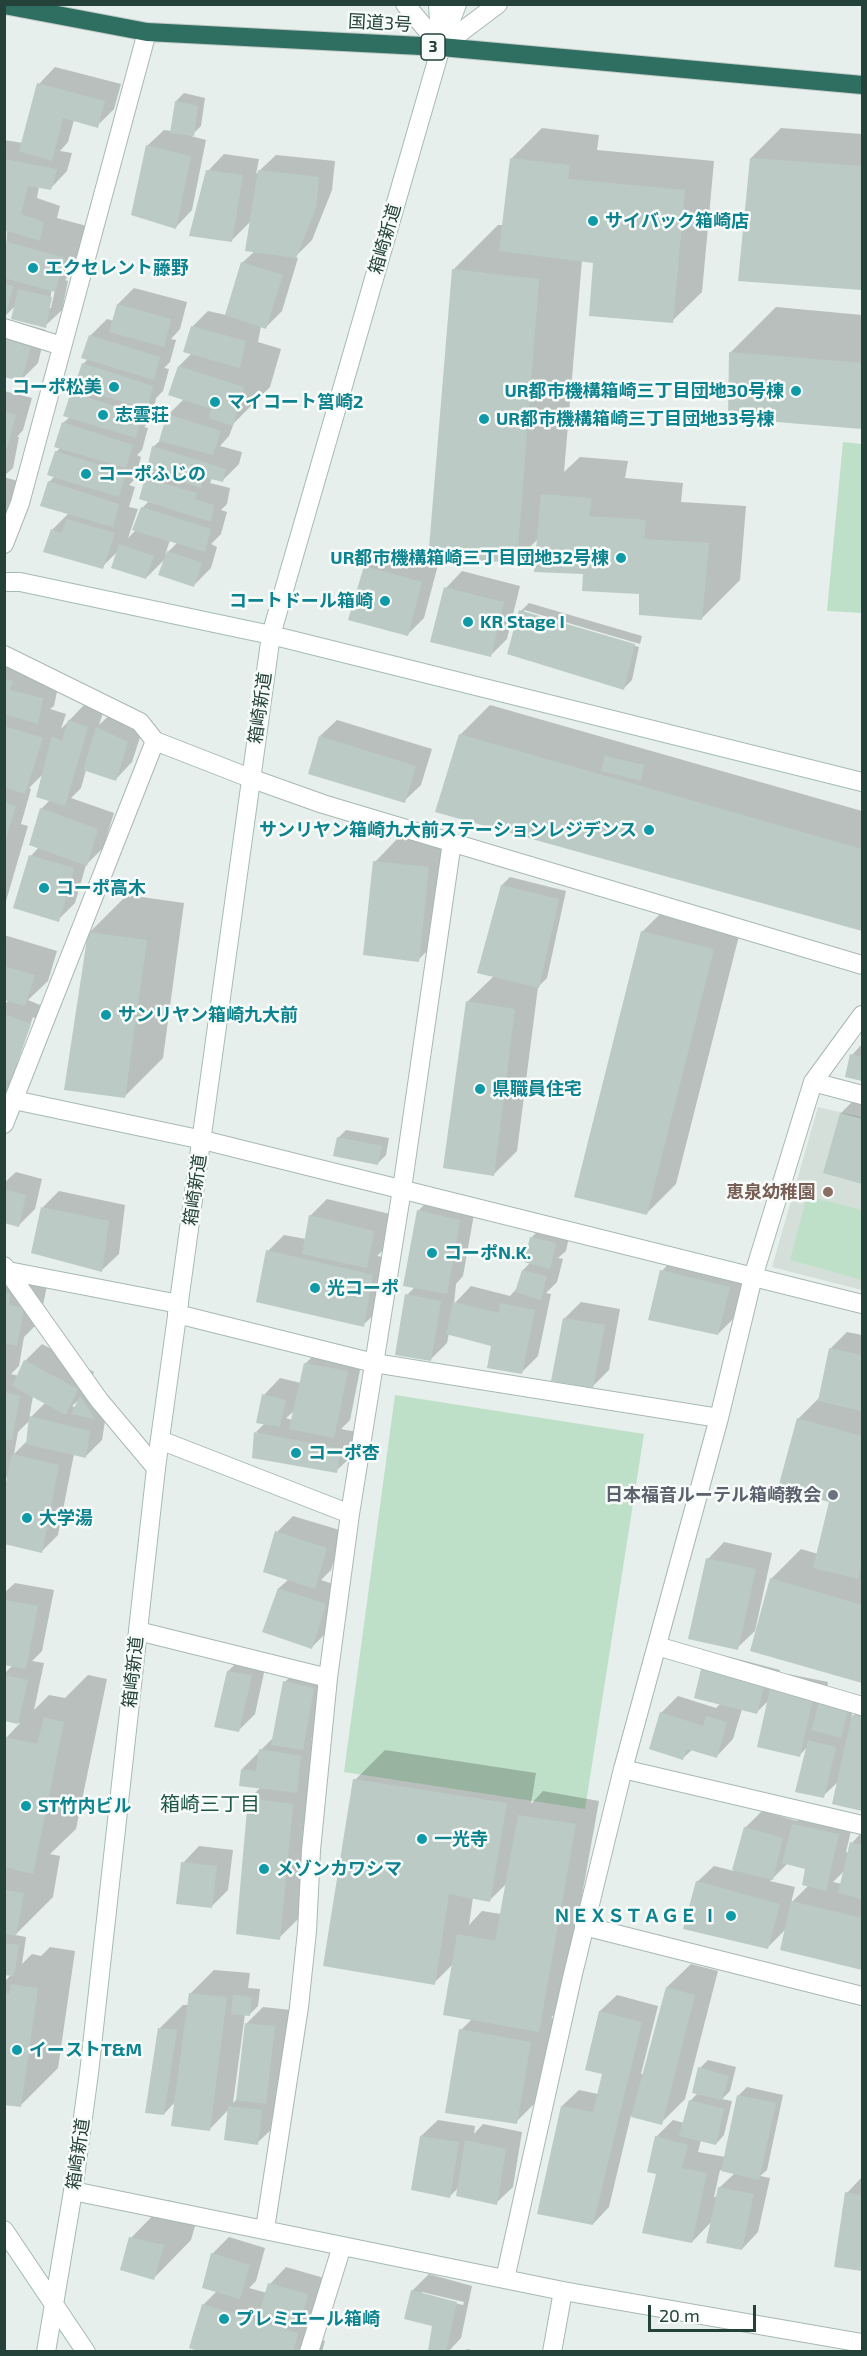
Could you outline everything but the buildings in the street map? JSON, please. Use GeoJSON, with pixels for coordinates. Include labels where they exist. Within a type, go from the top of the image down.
{"type":"FeatureCollection","features":[{"type":"Feature","properties":{"kind":"highway","name":"国道3号"},"geometry":{"type":"LineString","coordinates":[[4,5],[147,32],[441,47],[862,85]]}},
{"type":"Feature","properties":{"kind":"street"},"geometry":{"type":"LineString","coordinates":[[405,4],[441,47]]}},
{"type":"Feature","properties":{"kind":"street"},"geometry":{"type":"LineString","coordinates":[[438,4],[441,47]]}},
{"type":"Feature","properties":{"kind":"street","name":"箱崎新道"},"geometry":{"type":"LineString","coordinates":[[46,2352],[73,2191],[90,2061],[156,1468],[271,635],[441,47],[457,4]]}},
{"type":"Feature","properties":{"kind":"street"},"geometry":{"type":"LineString","coordinates":[[441,47],[498,4]]}},
{"type":"Feature","properties":{"kind":"street"},"geometry":{"type":"LineString","coordinates":[[4,544],[12,501],[62,346],[147,32]]}},
{"type":"Feature","properties":{"kind":"street"},"geometry":{"type":"LineString","coordinates":[[4,328],[62,346]]}},
{"type":"Feature","properties":{"kind":"street"},"geometry":{"type":"LineString","coordinates":[[4,582],[20,582],[271,635],[862,782]]}},
{"type":"Feature","properties":{"kind":"street"},"geometry":{"type":"LineString","coordinates":[[4,655],[140,722],[155,741],[250,778],[323,804],[862,965]]}},
{"type":"Feature","properties":{"kind":"street"},"geometry":{"type":"LineString","coordinates":[[4,1124],[155,741]]}},
{"type":"Feature","properties":{"kind":"street"},"geometry":{"type":"LineString","coordinates":[[265,2229],[299,2007],[307,1931],[310,1850],[328,1678],[350,1514],[402,1189],[452,842]]}},
{"type":"Feature","properties":{"kind":"street"},"geometry":{"type":"LineString","coordinates":[[506,2278],[584,1926],[623,1769],[719,1418],[753,1277],[813,1082],[862,1015]]}},
{"type":"Feature","properties":{"kind":"street"},"geometry":{"type":"LineString","coordinates":[[813,1082],[862,1095]]}},
{"type":"Feature","properties":{"kind":"street"},"geometry":{"type":"LineString","coordinates":[[14,1100],[202,1140],[862,1304]]}},
{"type":"Feature","properties":{"kind":"street"},"geometry":{"type":"LineString","coordinates":[[6,1268],[178,1309],[375,1363],[719,1418]]}},
{"type":"Feature","properties":{"kind":"street"},"geometry":{"type":"LineString","coordinates":[[6,1268],[99,1400],[156,1468]]}},
{"type":"Feature","properties":{"kind":"street"},"geometry":{"type":"LineString","coordinates":[[160,1440],[350,1514]]}},
{"type":"Feature","properties":{"kind":"street"},"geometry":{"type":"LineString","coordinates":[[138,1631],[328,1678]]}},
{"type":"Feature","properties":{"kind":"street"},"geometry":{"type":"LineString","coordinates":[[657,1646],[862,1706]]}},
{"type":"Feature","properties":{"kind":"street"},"geometry":{"type":"LineString","coordinates":[[623,1769],[862,1825]]}},
{"type":"Feature","properties":{"kind":"street"},"geometry":{"type":"LineString","coordinates":[[584,1926],[862,1996]]}},
{"type":"Feature","properties":{"kind":"street"},"geometry":{"type":"LineString","coordinates":[[73,2191],[563,2291],[862,2343]]}},
{"type":"Feature","properties":{"kind":"street"},"geometry":{"type":"LineString","coordinates":[[4,2230],[86,2352]]}},
{"type":"Feature","properties":{"kind":"street"},"geometry":{"type":"LineString","coordinates":[[309,2352],[342,2246]]}},
{"type":"Feature","properties":{"kind":"street"},"geometry":{"type":"LineString","coordinates":[[552,2352],[563,2291]]}},
{"type":"Feature","properties":{"kind":"shaded area","name":"恵泉幼稚園"},"geometry":{"type":"Polygon","coordinates":[[[818,1107],[862,1117],[862,1290],[772,1267],[818,1107]]]}},
{"type":"Feature","properties":{"kind":"green space"},"geometry":{"type":"Polygon","coordinates":[[[843,442],[862,444],[862,613],[827,611],[843,442]]]}},
{"type":"Feature","properties":{"kind":"green space"},"geometry":{"type":"Polygon","coordinates":[[[807,1196],[862,1210],[862,1280],[790,1260],[807,1196]]]}},
{"type":"Feature","properties":{"kind":"green space"},"geometry":{"type":"Polygon","coordinates":[[[395,1395],[644,1434],[585,1809],[344,1772],[395,1395]]]}},
{"type":"Feature","properties":{"kind":"place","name":"サイバック箱崎店"},"geometry":{"type":"Point","coordinates":[593,221]}},
{"type":"Feature","properties":{"kind":"place","name":"エクセレント藤野"},"geometry":{"type":"Point","coordinates":[33,268]}},
{"type":"Feature","properties":{"kind":"place","name":"コーポ松美"},"geometry":{"type":"Point","coordinates":[114,387]}},
{"type":"Feature","properties":{"kind":"place","name":"UR都市機構箱崎三丁目団地30号棟"},"geometry":{"type":"Point","coordinates":[796,391]}},
{"type":"Feature","properties":{"kind":"place","name":"マイコート筥崎2"},"geometry":{"type":"Point","coordinates":[215,402]}},
{"type":"Feature","properties":{"kind":"place","name":"志雲荘"},"geometry":{"type":"Point","coordinates":[103,415]}},
{"type":"Feature","properties":{"kind":"place","name":"UR都市機構箱崎三丁目団地33号棟"},"geometry":{"type":"Point","coordinates":[484,419]}},
{"type":"Feature","properties":{"kind":"place","name":"コーポふじの"},"geometry":{"type":"Point","coordinates":[86,474]}},
{"type":"Feature","properties":{"kind":"place","name":"UR都市機構箱崎三丁目団地32号棟"},"geometry":{"type":"Point","coordinates":[621,558]}},
{"type":"Feature","properties":{"kind":"place","name":"コートドール箱崎"},"geometry":{"type":"Point","coordinates":[385,601]}},
{"type":"Feature","properties":{"kind":"place","name":"KR Stage I"},"geometry":{"type":"Point","coordinates":[468,622]}},
{"type":"Feature","properties":{"kind":"place","name":"サンリヤン箱崎九大前ステーションレジデンス"},"geometry":{"type":"Point","coordinates":[649,830]}},
{"type":"Feature","properties":{"kind":"place","name":"コーポ高木"},"geometry":{"type":"Point","coordinates":[44,888]}},
{"type":"Feature","properties":{"kind":"place","name":"サンリヤン箱崎九大前"},"geometry":{"type":"Point","coordinates":[106,1015]}},
{"type":"Feature","properties":{"kind":"place","name":"県職員住宅"},"geometry":{"type":"Point","coordinates":[480,1089]}},
{"type":"Feature","properties":{"kind":"place","name":"恵泉幼稚園"},"geometry":{"type":"Point","coordinates":[828,1192]}},
{"type":"Feature","properties":{"kind":"place","name":"コーポN.K."},"geometry":{"type":"Point","coordinates":[432,1253]}},
{"type":"Feature","properties":{"kind":"place","name":"光コーポ"},"geometry":{"type":"Point","coordinates":[315,1288]}},
{"type":"Feature","properties":{"kind":"place","name":"コーポ杏"},"geometry":{"type":"Point","coordinates":[296,1453]}},
{"type":"Feature","properties":{"kind":"place","name":"日本福音ルーテル箱崎教会"},"geometry":{"type":"Point","coordinates":[833,1495]}},
{"type":"Feature","properties":{"kind":"place","name":"大学湯"},"geometry":{"type":"Point","coordinates":[27,1518]}},
{"type":"Feature","properties":{"kind":"place","name":"ST竹内ビル"},"geometry":{"type":"Point","coordinates":[26,1806]}},
{"type":"Feature","properties":{"kind":"place","name":"一光寺"},"geometry":{"type":"Point","coordinates":[422,1839]}},
{"type":"Feature","properties":{"kind":"place","name":"メゾンカワシマ"},"geometry":{"type":"Point","coordinates":[264,1869]}},
{"type":"Feature","properties":{"kind":"place","name":"ＮＥＸＳＴＡＧＥ Ⅰ"},"geometry":{"type":"Point","coordinates":[731,1916]}},
{"type":"Feature","properties":{"kind":"place","name":"イーストT&M"},"geometry":{"type":"Point","coordinates":[17,2050]}},
{"type":"Feature","properties":{"kind":"place","name":"プレミエール箱崎"},"geometry":{"type":"Point","coordinates":[224,2319]}},
{"type":"Feature","properties":{"kind":"district","name":"箱崎三丁目"},"geometry":{"type":"Point","coordinates":[210,1804]}}]}
